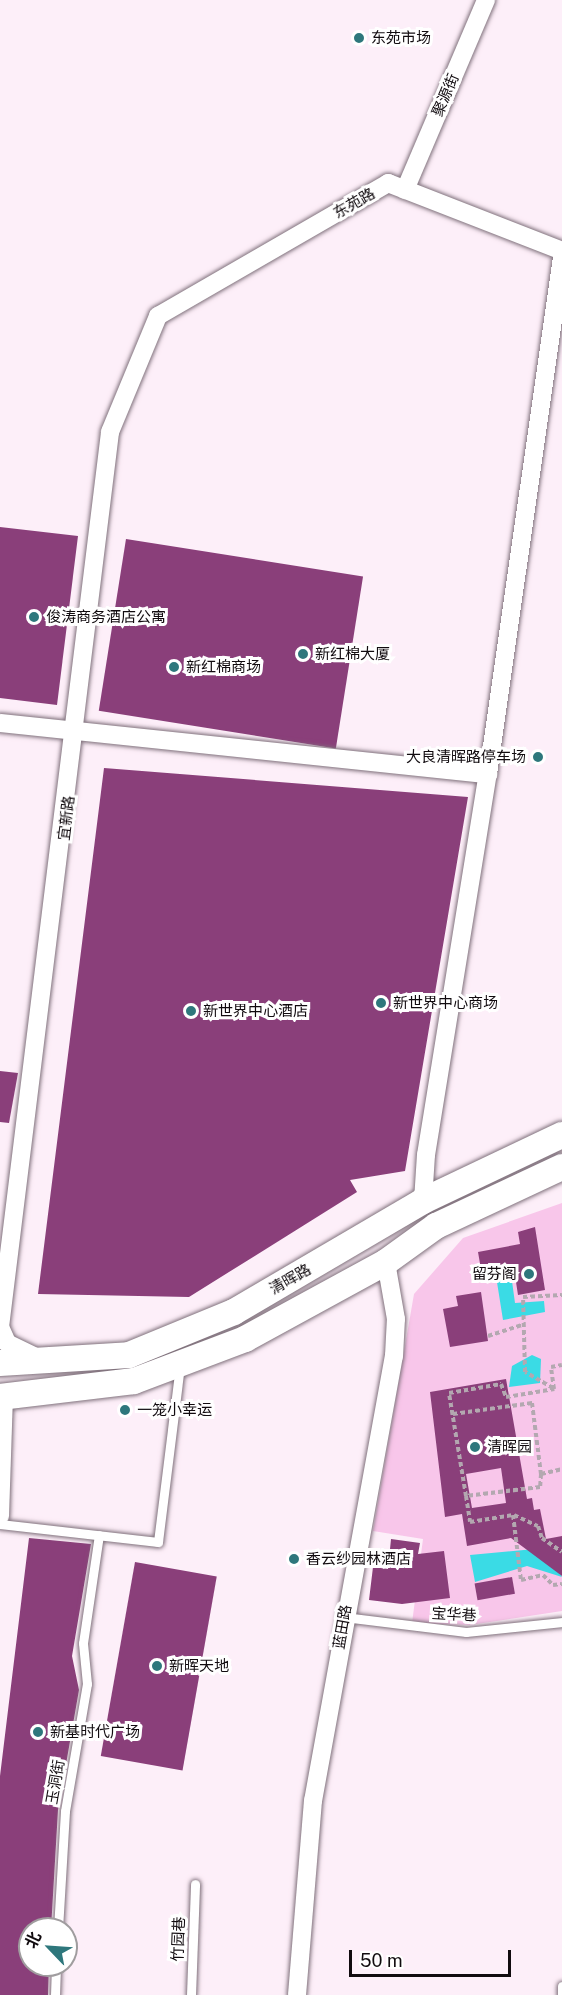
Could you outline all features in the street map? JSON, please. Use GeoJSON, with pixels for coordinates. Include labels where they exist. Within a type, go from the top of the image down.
{"type":"FeatureCollection","features":[{"type":"Feature","properties":{"kind":"street","name":"聚源街"},"geometry":{"type":"LineString","coordinates":[[405,190],[486,0]]}},
{"type":"Feature","properties":{"kind":"street","name":"东苑路"},"geometry":{"type":"LineString","coordinates":[[158,316],[388,183],[562,250]]}},
{"type":"Feature","properties":{"kind":"street"},"geometry":{"type":"LineString","coordinates":[[423,1201],[426,1155],[488,774],[562,257]]}},
{"type":"Feature","properties":{"kind":"street","name":"宜新路"},"geometry":{"type":"LineString","coordinates":[[0,1327],[77,731],[110,432],[158,316]]}},
{"type":"Feature","properties":{"kind":"street"},"geometry":{"type":"LineString","coordinates":[[0,723],[488,774]]}},
{"type":"Feature","properties":{"kind":"street","name":"清晖路"},"geometry":{"type":"LineString","coordinates":[[0,1363],[60,1363],[129,1355],[234,1312],[423,1201],[562,1135]]}},
{"type":"Feature","properties":{"kind":"street","name":"清晖路"},"geometry":{"type":"LineString","coordinates":[[2,1397],[134,1381],[245,1339],[386,1262],[436,1226],[562,1167]]}},
{"type":"Feature","properties":{"kind":"street","name":"蓝田路"},"geometry":{"type":"LineString","coordinates":[[297,1995],[314,1801],[344,1617],[394,1356],[396,1319],[386,1262]]}},
{"type":"Feature","properties":{"kind":"street"},"geometry":{"type":"LineString","coordinates":[[0,1327],[7,1343],[23,1355],[60,1363]]}},
{"type":"Feature","properties":{"kind":"street"},"geometry":{"type":"LineString","coordinates":[[0,1516],[2,1397]]}},
{"type":"Feature","properties":{"kind":"lane"},"geometry":{"type":"LineString","coordinates":[[0,1524],[158,1542],[181,1364]]}},
{"type":"Feature","properties":{"kind":"lane","name":"玉洞街"},"geometry":{"type":"LineString","coordinates":[[59,1917],[64,1811],[87,1684],[83,1643],[99,1535]]}},
{"type":"Feature","properties":{"kind":"lane","name":"宝华巷"},"geometry":{"type":"LineString","coordinates":[[344,1617],[466,1632],[562,1622]]}},
{"type":"Feature","properties":{"kind":"lane","name":"竹园巷"},"geometry":{"type":"LineString","coordinates":[[191,1995],[195,1884]]}},
{"type":"Feature","properties":{"kind":"lane"},"geometry":{"type":"LineString","coordinates":[[55,1995],[56,1977]]}},
{"type":"Feature","properties":{"kind":"lane"},"geometry":{"type":"LineString","coordinates":[[562,1986],[562,1995]]}},
{"type":"Feature","properties":{"kind":"path"},"geometry":{"type":"LineString","coordinates":[[554,1389],[525,1372],[523,1297],[562,1295]]}},
{"type":"Feature","properties":{"kind":"path"},"geometry":{"type":"LineString","coordinates":[[488,1336],[524,1324]]}},
{"type":"Feature","properties":{"kind":"path"},"geometry":{"type":"LineString","coordinates":[[554,1389],[551,1366],[562,1365]]}},
{"type":"Feature","properties":{"kind":"path"},"geometry":{"type":"LineString","coordinates":[[554,1389],[506,1397],[501,1384],[449,1393],[470,1522],[513,1515],[538,1526],[542,1539],[562,1552]]}},
{"type":"Feature","properties":{"kind":"path"},"geometry":{"type":"LineString","coordinates":[[453,1414],[532,1403],[541,1474],[540,1487],[466,1496]]}},
{"type":"Feature","properties":{"kind":"path"},"geometry":{"type":"LineString","coordinates":[[541,1474],[562,1469]]}},
{"type":"Feature","properties":{"kind":"path"},"geometry":{"type":"LineString","coordinates":[[513,1515],[521,1580],[543,1575],[553,1585],[562,1584]]}},
{"type":"Feature","properties":{"kind":"shaded area","name":"清晖园"},"geometry":{"type":"Polygon","coordinates":[[[562,1203],[562,1611],[470,1625],[412,1623],[423,1539],[373,1531],[414,1294],[463,1238],[562,1203]]]}},
{"type":"Feature","properties":{"kind":"water"},"geometry":{"type":"Polygon","coordinates":[[[511,1274],[515,1303],[544,1301],[545,1312],[503,1320],[496,1276],[511,1274]]]}},
{"type":"Feature","properties":{"kind":"water"},"geometry":{"type":"Polygon","coordinates":[[[532,1355],[541,1359],[540,1383],[509,1387],[512,1366],[532,1355]]]}},
{"type":"Feature","properties":{"kind":"water"},"geometry":{"type":"Polygon","coordinates":[[[545,1548],[562,1577],[527,1566],[475,1582],[470,1555],[545,1548]]]}},
{"type":"Feature","properties":{"kind":"building","name":"俊涛商务酒店公寓"},"geometry":{"type":"Polygon","coordinates":[[[0,527],[78,536],[57,705],[0,698],[0,527]]]}},
{"type":"Feature","properties":{"kind":"building"},"geometry":{"type":"Polygon","coordinates":[[[126,539],[363,577],[336,748],[99,711],[126,539]]]}},
{"type":"Feature","properties":{"kind":"building","name":"新世界中心酒店"},"geometry":{"type":"Polygon","coordinates":[[[104,768],[468,797],[405,1171],[350,1180],[357,1192],[189,1297],[38,1294],[104,768]]]}},
{"type":"Feature","properties":{"kind":"building"},"geometry":{"type":"Polygon","coordinates":[[[0,1071],[18,1073],[9,1123],[0,1122],[0,1071]]]}},
{"type":"Feature","properties":{"kind":"building"},"geometry":{"type":"Polygon","coordinates":[[[535,1227],[545,1290],[518,1295],[514,1269],[482,1275],[478,1252],[520,1244],[518,1232],[535,1227]]]}},
{"type":"Feature","properties":{"kind":"building"},"geometry":{"type":"Polygon","coordinates":[[[481,1292],[488,1341],[450,1347],[443,1309],[458,1306],[456,1296],[481,1292]]]}},
{"type":"Feature","properties":{"kind":"building"},"geometry":{"type":"Polygon","coordinates":[[[506,1379],[527,1499],[532,1498],[534,1510],[540,1509],[546,1539],[562,1536],[562,1576],[511,1538],[467,1546],[462,1514],[445,1517],[430,1392],[506,1379]],[[501,1468],[466,1474],[472,1508],[506,1503],[501,1468]]]}},
{"type":"Feature","properties":{"kind":"building","name":"新基时代广场"},"geometry":{"type":"Polygon","coordinates":[[[29,1538],[91,1544],[72,1656],[79,1690],[58,1810],[52,1917],[18,1917],[18,1977],[49,1977],[48,1995],[0,1995],[0,1776],[29,1538]]]}},
{"type":"Feature","properties":{"kind":"building"},"geometry":{"type":"Polygon","coordinates":[[[391,1539],[420,1543],[418,1554],[444,1551],[450,1598],[402,1604],[369,1600],[373,1567],[388,1569],[391,1539]]]}},
{"type":"Feature","properties":{"kind":"building","name":"新晖天地"},"geometry":{"type":"Polygon","coordinates":[[[135,1562],[217,1576],[183,1770],[101,1756],[135,1562]]]}},
{"type":"Feature","properties":{"kind":"building"},"geometry":{"type":"Polygon","coordinates":[[[512,1577],[515,1594],[478,1600],[475,1584],[512,1577]]]}},
{"type":"Feature","properties":{"kind":"place","name":"东苑市场"},"geometry":{"type":"Point","coordinates":[359,38]}},
{"type":"Feature","properties":{"kind":"place","name":"俊涛商务酒店公寓"},"geometry":{"type":"Point","coordinates":[34,617]}},
{"type":"Feature","properties":{"kind":"place","name":"新红棉大厦"},"geometry":{"type":"Point","coordinates":[303,654]}},
{"type":"Feature","properties":{"kind":"place","name":"新红棉商场"},"geometry":{"type":"Point","coordinates":[174,667]}},
{"type":"Feature","properties":{"kind":"place","name":"大良清晖路停车场"},"geometry":{"type":"Point","coordinates":[538,757]}},
{"type":"Feature","properties":{"kind":"place","name":"新世界中心商场"},"geometry":{"type":"Point","coordinates":[381,1003]}},
{"type":"Feature","properties":{"kind":"place","name":"新世界中心酒店"},"geometry":{"type":"Point","coordinates":[191,1011]}},
{"type":"Feature","properties":{"kind":"place","name":"留芬阁"},"geometry":{"type":"Point","coordinates":[529,1274]}},
{"type":"Feature","properties":{"kind":"place","name":"一笼小幸运"},"geometry":{"type":"Point","coordinates":[125,1410]}},
{"type":"Feature","properties":{"kind":"place","name":"清晖园"},"geometry":{"type":"Point","coordinates":[475,1447]}},
{"type":"Feature","properties":{"kind":"place","name":"香云纱园林酒店"},"geometry":{"type":"Point","coordinates":[294,1559]}},
{"type":"Feature","properties":{"kind":"place","name":"新晖天地"},"geometry":{"type":"Point","coordinates":[157,1666]}},
{"type":"Feature","properties":{"kind":"place","name":"新基时代广场"},"geometry":{"type":"Point","coordinates":[38,1732]}}]}
